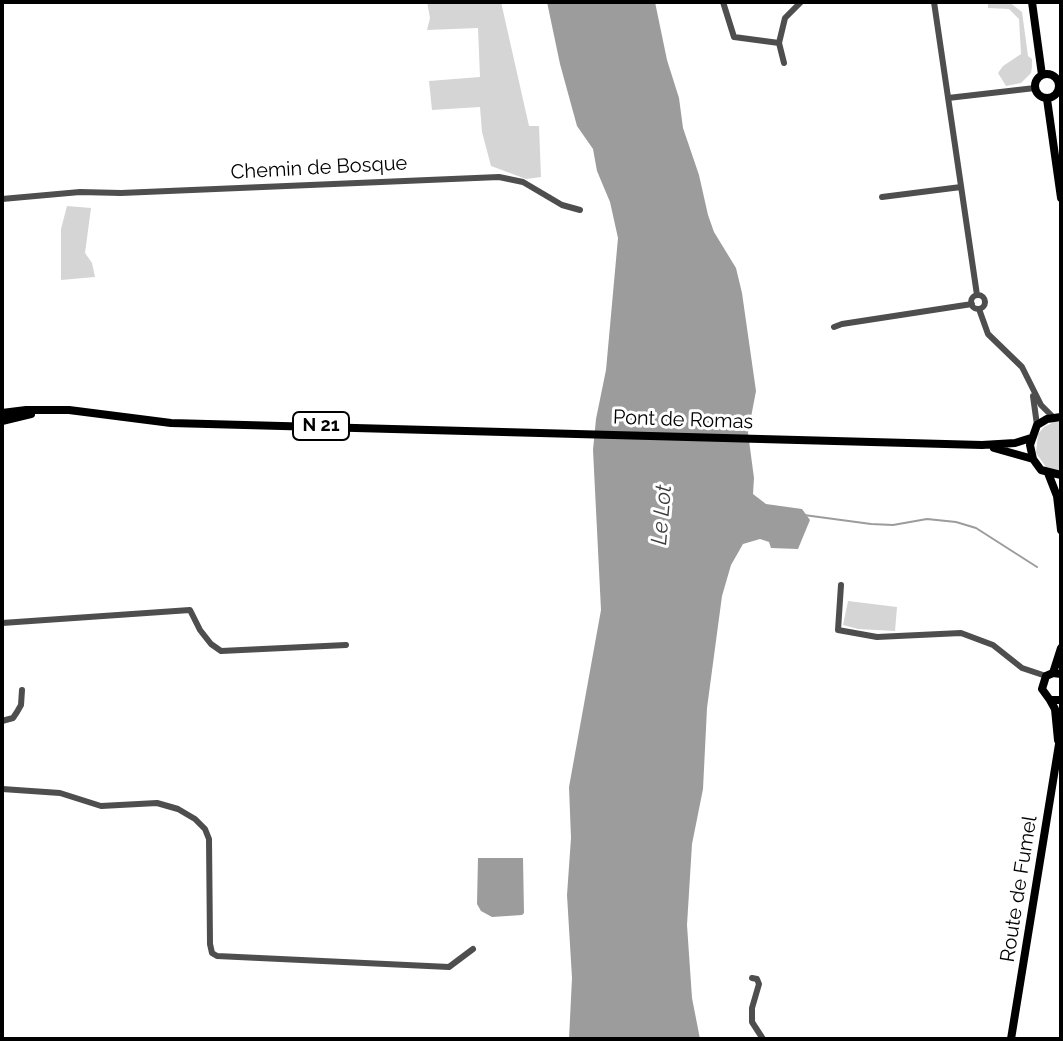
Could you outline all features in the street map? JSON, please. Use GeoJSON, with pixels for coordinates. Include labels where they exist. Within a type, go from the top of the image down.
{"type":"FeatureCollection","features":[{"type":"Feature","properties":{"kind":"main road"},"geometry":{"type":"LineString","coordinates":[[1032,2],[1042,75]]}},
{"type":"Feature","properties":{"kind":"main road"},"geometry":{"type":"LineString","coordinates":[[1042,75],[1053,76],[1060,86],[1054,96],[1047,99],[1038,95],[1035,88],[1036,80],[1042,75]]}},
{"type":"Feature","properties":{"kind":"main road"},"geometry":{"type":"LineString","coordinates":[[1047,99],[1061,198]]}},
{"type":"Feature","properties":{"kind":"main road","name":"N 21"},"geometry":{"type":"LineString","coordinates":[[2,413],[51,410]]}},
{"type":"Feature","properties":{"kind":"main road","name":"N 21"},"geometry":{"type":"LineString","coordinates":[[2,421],[51,410]]}},
{"type":"Feature","properties":{"kind":"main road","name":"Pont de Romas"},"geometry":{"type":"LineString","coordinates":[[51,410],[171,423],[982,445]]}},
{"type":"Feature","properties":{"kind":"main road"},"geometry":{"type":"LineString","coordinates":[[1059,416],[1037,425],[1031,438],[1033,459],[1048,473],[1057,496],[1061,530]]}},
{"type":"Feature","properties":{"kind":"main road","name":"N 21"},"geometry":{"type":"LineString","coordinates":[[982,445],[1015,443],[1031,438]]}},
{"type":"Feature","properties":{"kind":"main road","name":"N 21"},"geometry":{"type":"LineString","coordinates":[[982,445],[1033,459]]}},
{"type":"Feature","properties":{"kind":"main road"},"geometry":{"type":"LineString","coordinates":[[1048,473],[1061,475]]}},
{"type":"Feature","properties":{"kind":"main road"},"geometry":{"type":"LineString","coordinates":[[1050,677],[1061,648]]}},
{"type":"Feature","properties":{"kind":"main road","name":"Route de Fumel"},"geometry":{"type":"LineString","coordinates":[[1050,677],[1044,695],[1055,709],[1059,745]]}},
{"type":"Feature","properties":{"kind":"main road"},"geometry":{"type":"LineString","coordinates":[[1050,700],[1061,700]]}},
{"type":"Feature","properties":{"kind":"main road","name":"Route de Fumel"},"geometry":{"type":"LineString","coordinates":[[1011,1039],[1061,732]]}},
{"type":"Feature","properties":{"kind":"street"},"geometry":{"type":"LineString","coordinates":[[723,2],[734,37],[779,43]]}},
{"type":"Feature","properties":{"kind":"street"},"geometry":{"type":"LineString","coordinates":[[784,63],[779,43],[785,18],[801,2]]}},
{"type":"Feature","properties":{"kind":"street"},"geometry":{"type":"LineString","coordinates":[[934,2],[977,295]]}},
{"type":"Feature","properties":{"kind":"street"},"geometry":{"type":"LineString","coordinates":[[948,98],[1035,88]]}},
{"type":"Feature","properties":{"kind":"street","name":"Chemin de Bosque"},"geometry":{"type":"LineString","coordinates":[[2,199],[80,192],[121,193],[499,177],[523,182],[562,205],[580,210]]}},
{"type":"Feature","properties":{"kind":"street"},"geometry":{"type":"LineString","coordinates":[[882,197],[961,187]]}},
{"type":"Feature","properties":{"kind":"street"},"geometry":{"type":"LineString","coordinates":[[972,304],[973,297],[977,295]]}},
{"type":"Feature","properties":{"kind":"street"},"geometry":{"type":"LineString","coordinates":[[977,295],[985,301],[979,309]]}},
{"type":"Feature","properties":{"kind":"street"},"geometry":{"type":"LineString","coordinates":[[834,327],[972,304],[979,309],[988,334],[1022,367],[1041,405],[1059,416]]}},
{"type":"Feature","properties":{"kind":"street"},"geometry":{"type":"LineString","coordinates":[[1032,388],[1037,425]]}},
{"type":"Feature","properties":{"kind":"street"},"geometry":{"type":"LineString","coordinates":[[841,585],[838,630],[877,637],[961,633],[993,645],[1022,668],[1050,677]]}},
{"type":"Feature","properties":{"kind":"street"},"geometry":{"type":"LineString","coordinates":[[2,623],[190,610],[205,637],[221,651],[346,645]]}},
{"type":"Feature","properties":{"kind":"street"},"geometry":{"type":"LineString","coordinates":[[2,721],[13,718],[17,712],[22,690]]}},
{"type":"Feature","properties":{"kind":"street"},"geometry":{"type":"LineString","coordinates":[[2,789],[60,793],[101,806],[157,803],[178,809],[195,819],[205,829],[209,839],[210,944],[212,953],[217,956],[449,967],[473,949]]}},
{"type":"Feature","properties":{"kind":"street"},"geometry":{"type":"LineString","coordinates":[[752,978],[759,984],[752,1008],[752,1022],[763,1039]]}},
{"type":"Feature","properties":{"kind":"shaded area"},"geometry":{"type":"Polygon","coordinates":[[[427,2],[501,2],[529,126],[539,126],[541,177],[526,179],[491,166],[482,132],[480,107],[432,110],[429,81],[480,77],[478,28],[427,30],[430,18],[427,2]]]}},
{"type":"Feature","properties":{"kind":"shaded area"},"geometry":{"type":"Polygon","coordinates":[[[988,2],[1009,2],[1022,12],[1032,67],[1031,73],[1021,83],[1006,86],[998,73],[1021,54],[1019,19],[1009,9],[988,8],[988,2]]]}},
{"type":"Feature","properties":{"kind":"shaded area"},"geometry":{"type":"Polygon","coordinates":[[[67,206],[91,208],[85,253],[92,263],[95,277],[61,280],[61,229],[67,206]]]}},
{"type":"Feature","properties":{"kind":"shaded area"},"geometry":{"type":"Polygon","coordinates":[[[1054,422],[1061,422],[1061,471],[1046,467],[1036,453],[1038,434],[1054,422]]]}},
{"type":"Feature","properties":{"kind":"shaded area"},"geometry":{"type":"Polygon","coordinates":[[[848,601],[897,607],[895,631],[843,625],[848,601]]]}},
{"type":"Feature","properties":{"kind":"water","name":"Le Lot"},"geometry":{"type":"Polygon","coordinates":[[[547,2],[655,2],[667,60],[679,98],[683,128],[708,215],[714,232],[736,268],[742,293],[756,391],[748,433],[753,494],[766,504],[802,509],[810,520],[798,549],[771,548],[769,542],[760,539],[743,544],[731,565],[722,596],[707,708],[703,789],[692,844],[687,925],[692,998],[700,1039],[569,1039],[572,978],[567,895],[571,838],[569,787],[601,610],[593,450],[606,370],[618,238],[593,149],[577,126],[547,2]]]}},
{"type":"Feature","properties":{"kind":"water"},"geometry":{"type":"Polygon","coordinates":[[[478,858],[523,858],[522,915],[492,917],[481,911],[477,904],[478,858]]]}},
{"type":"Feature","properties":{"kind":"waterway"},"geometry":{"type":"LineString","coordinates":[[804,515],[871,524],[893,525],[927,519],[956,522],[976,528],[1037,567]]}}]}
